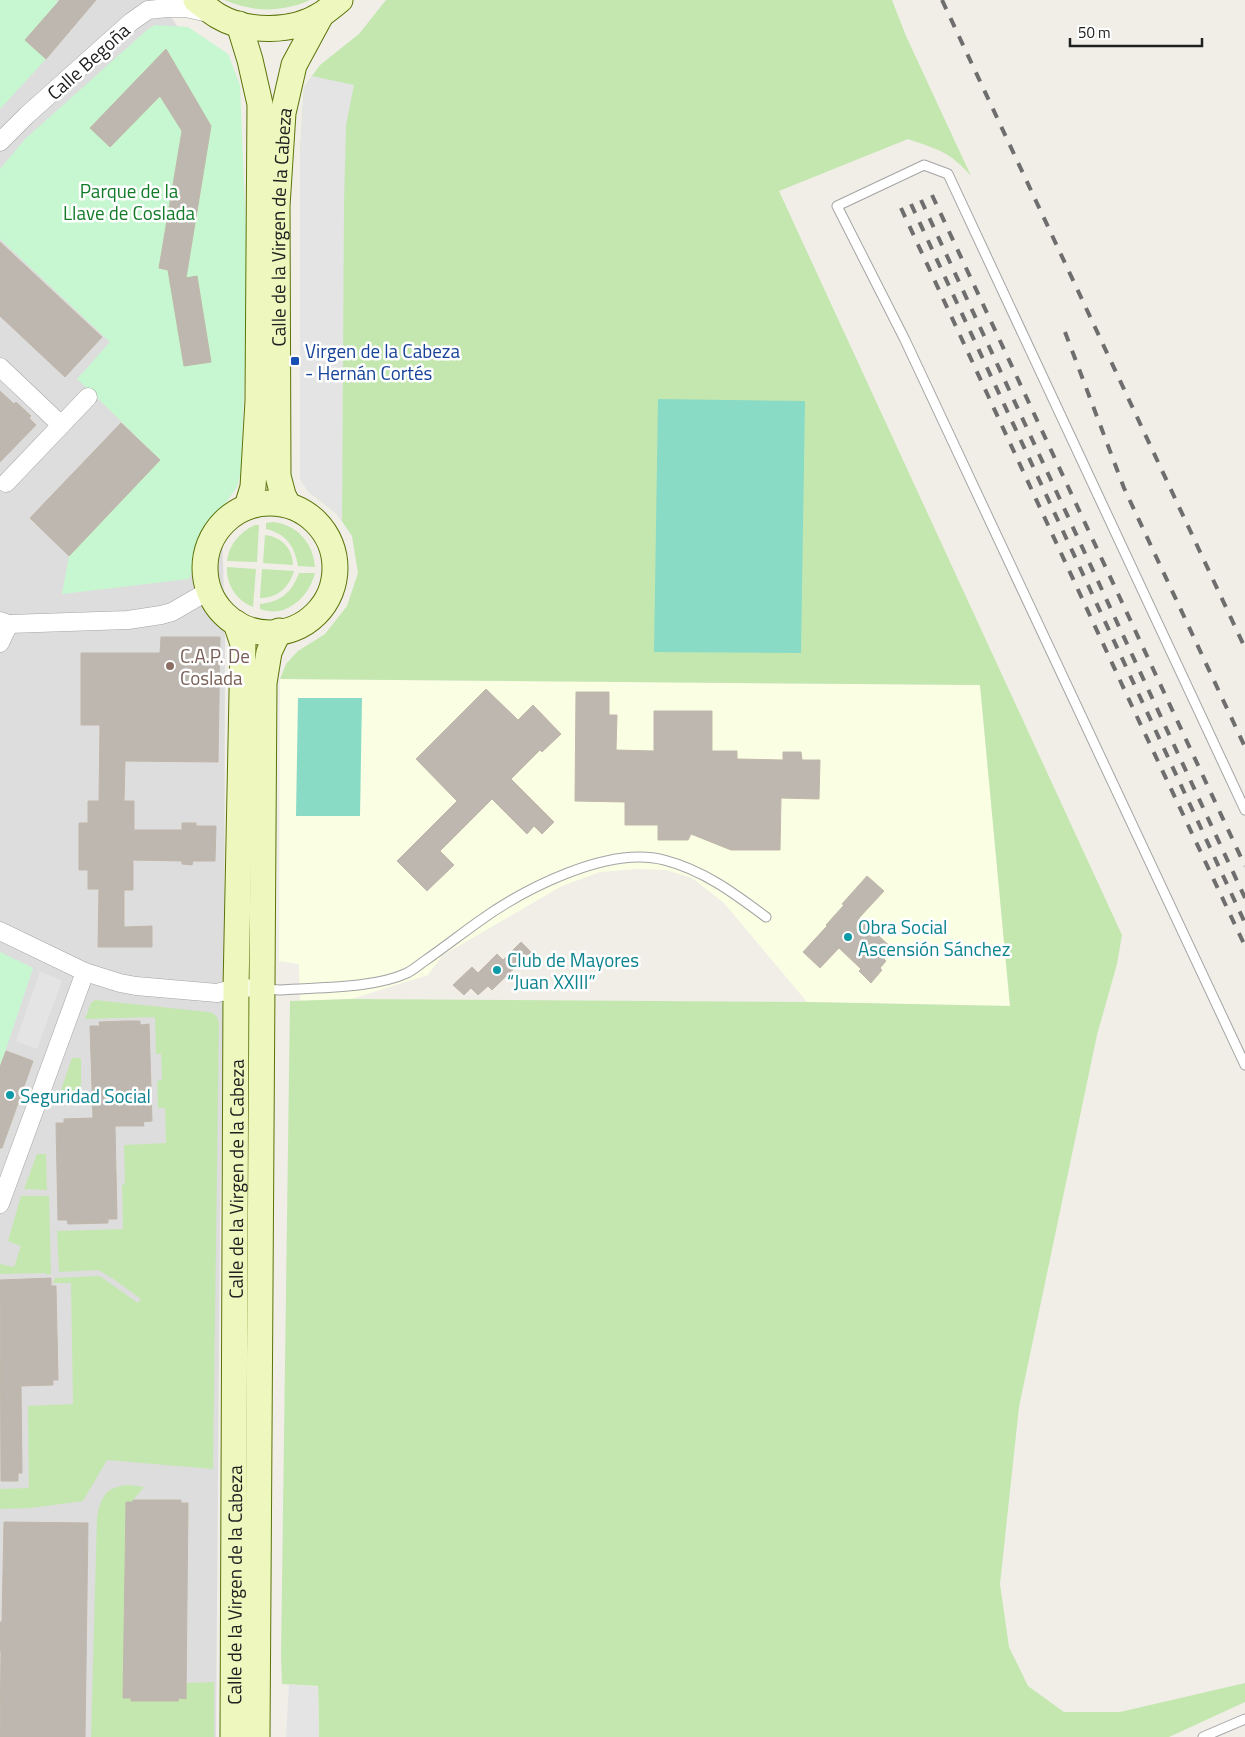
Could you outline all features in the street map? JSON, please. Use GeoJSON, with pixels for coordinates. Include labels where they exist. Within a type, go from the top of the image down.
{"type":"FeatureCollection","features":[{"type":"Feature","properties":{"kind":"main road"},"geometry":{"type":"LineString","coordinates":[[196,0],[229,20],[267,29],[294,25],[321,15],[340,0]]}},
{"type":"Feature","properties":{"kind":"main road","name":"Calle de la Virgen de la Cabeza"},"geometry":{"type":"LineString","coordinates":[[288,505],[278,476],[278,206],[283,122],[294,65],[321,15]]}},
{"type":"Feature","properties":{"kind":"main road","name":"Calle de la Virgen de la Cabeza"},"geometry":{"type":"LineString","coordinates":[[229,20],[250,60],[260,104],[258,400],[252,487],[247,506]]}},
{"type":"Feature","properties":{"kind":"main road"},"geometry":{"type":"LineString","coordinates":[[261,503],[288,505],[309,516],[325,534],[332,548],[333,580],[328,595],[320,608],[295,627],[279,632],[249,629],[236,623],[215,604],[205,565],[209,544],[218,528],[232,515],[247,506],[261,503]]}},
{"type":"Feature","properties":{"kind":"main road","name":"Calle de la Virgen de la Cabeza"},"geometry":{"type":"LineString","coordinates":[[233,1737],[236,988],[242,644],[236,623]]}},
{"type":"Feature","properties":{"kind":"main road","name":"Calle de la Virgen de la Cabeza"},"geometry":{"type":"LineString","coordinates":[[257,1737],[264,683],[269,652],[279,632]]}},
{"type":"Feature","properties":{"kind":"street","name":"Calle Begoña"},"geometry":{"type":"LineString","coordinates":[[0,142],[27,115],[131,22],[148,10],[186,8],[229,20]]}},
{"type":"Feature","properties":{"kind":"street"},"geometry":{"type":"LineString","coordinates":[[0,367],[61,425]]}},
{"type":"Feature","properties":{"kind":"street"},"geometry":{"type":"LineString","coordinates":[[6,483],[88,397]]}},
{"type":"Feature","properties":{"kind":"street"},"geometry":{"type":"LineString","coordinates":[[0,643],[4,623],[128,620],[161,615],[172,612],[210,590]]}},
{"type":"Feature","properties":{"kind":"street"},"geometry":{"type":"LineString","coordinates":[[0,930],[85,972],[120,983],[217,993],[236,988],[262,988]]}},
{"type":"Feature","properties":{"kind":"street"},"geometry":{"type":"LineString","coordinates":[[0,1204],[85,972]]}},
{"type":"Feature","properties":{"kind":"lane"},"geometry":{"type":"LineString","coordinates":[[1245,810],[948,174],[924,166],[837,206],[910,349],[1245,1065]]}},
{"type":"Feature","properties":{"kind":"lane"},"geometry":{"type":"LineString","coordinates":[[262,988],[280,990],[376,983],[407,973],[505,904],[557,877],[605,862],[634,857],[662,859],[692,869],[731,890],[766,917]]}},
{"type":"Feature","properties":{"kind":"lane"},"geometry":{"type":"LineString","coordinates":[[1203,1737],[1245,1719]]}},
{"type":"Feature","properties":{"kind":"shaded area"},"geometry":{"type":"Polygon","coordinates":[[[0,0],[160,0],[179,29],[215,274],[225,635],[224,1021],[220,1220],[216,1737],[0,1737],[0,0]]]}},
{"type":"Feature","properties":{"kind":"shaded area"},"geometry":{"type":"Polygon","coordinates":[[[312,76],[354,85],[346,125],[342,521],[337,514],[308,491],[300,479],[300,153],[304,87],[312,76]]]}},
{"type":"Feature","properties":{"kind":"shaded area"},"geometry":{"type":"Polygon","coordinates":[[[280,679],[980,685],[1010,1006],[807,1002],[724,903],[692,878],[666,870],[637,869],[600,872],[562,886],[443,955],[428,975],[351,999],[300,1001],[299,964],[279,961],[280,679]]]}},
{"type":"Feature","properties":{"kind":"shaded area"},"geometry":{"type":"Polygon","coordinates":[[[40,971],[62,981],[37,1049],[16,1041],[40,971]]]}},
{"type":"Feature","properties":{"kind":"shaded area"},"geometry":{"type":"Polygon","coordinates":[[[289,1684],[318,1687],[319,1737],[286,1737],[289,1684]]]}},
{"type":"Feature","properties":{"kind":"green space"},"geometry":{"type":"Polygon","coordinates":[[[0,0],[55,0],[68,6],[46,16],[25,40],[46,59],[0,109],[0,0]]]}},
{"type":"Feature","properties":{"kind":"green space"},"geometry":{"type":"Polygon","coordinates":[[[224,0],[310,0],[278,9],[256,9],[224,0]]]}},
{"type":"Feature","properties":{"kind":"green space"},"geometry":{"type":"Polygon","coordinates":[[[386,0],[892,0],[906,36],[971,176],[950,156],[908,139],[779,191],[1122,935],[1117,964],[1097,1035],[1019,1407],[1000,1584],[1009,1647],[1028,1686],[1064,1712],[1120,1712],[1245,1683],[1245,1702],[1169,1737],[319,1737],[318,1686],[282,1684],[290,1001],[351,999],[807,1002],[1010,1006],[980,685],[280,679],[286,664],[298,651],[325,634],[347,606],[358,573],[352,536],[337,514],[308,491],[300,479],[300,153],[304,87],[320,65],[359,34],[386,0]]]}},
{"type":"Feature","properties":{"kind":"green space","name":"Parque de la Llave de Coslada"},"geometry":{"type":"Polygon","coordinates":[[[155,25],[188,27],[228,54],[240,85],[248,276],[241,473],[237,487],[210,525],[205,543],[189,579],[62,594],[69,556],[160,460],[77,379],[110,342],[0,239],[0,169],[25,139],[148,29],[155,25]]]}},
{"type":"Feature","properties":{"kind":"green space"},"geometry":{"type":"Polygon","coordinates":[[[658,399],[805,401],[801,653],[654,652],[658,399]]]}},
{"type":"Feature","properties":{"kind":"green space"},"geometry":{"type":"Polygon","coordinates":[[[273,522],[290,527],[303,537],[311,550],[315,567],[298,566],[297,559],[288,541],[279,534],[266,529],[266,523],[273,522]]]}},
{"type":"Feature","properties":{"kind":"green space"},"geometry":{"type":"Polygon","coordinates":[[[255,525],[259,525],[257,562],[227,561],[230,549],[236,539],[255,525]]]}},
{"type":"Feature","properties":{"kind":"green space"},"geometry":{"type":"Polygon","coordinates":[[[265,535],[276,538],[285,544],[291,553],[293,565],[263,563],[265,535]]]}},
{"type":"Feature","properties":{"kind":"green space"},"geometry":{"type":"Polygon","coordinates":[[[227,567],[256,569],[253,607],[242,601],[234,592],[228,580],[227,567]]]}},
{"type":"Feature","properties":{"kind":"green space"},"geometry":{"type":"Polygon","coordinates":[[[262,569],[294,571],[282,591],[266,598],[260,598],[262,569]]]}},
{"type":"Feature","properties":{"kind":"green space"},"geometry":{"type":"Polygon","coordinates":[[[299,573],[315,573],[308,590],[302,598],[295,604],[279,611],[260,609],[260,604],[274,601],[285,595],[293,586],[299,573]]]}},
{"type":"Feature","properties":{"kind":"green space"},"geometry":{"type":"Polygon","coordinates":[[[298,698],[362,698],[360,816],[296,816],[298,698]]]}},
{"type":"Feature","properties":{"kind":"green space"},"geometry":{"type":"Polygon","coordinates":[[[0,952],[33,968],[0,1067],[0,952]]]}},
{"type":"Feature","properties":{"kind":"green space"},"geometry":{"type":"Polygon","coordinates":[[[95,1000],[208,1012],[215,1015],[219,1023],[213,1469],[107,1460],[83,1501],[31,1508],[0,1509],[0,1489],[29,1488],[28,1406],[73,1404],[71,1283],[53,1283],[55,1278],[97,1276],[138,1303],[141,1299],[98,1270],[59,1272],[57,1231],[123,1229],[122,1185],[125,1184],[124,1145],[166,1143],[165,1108],[158,1108],[157,1081],[162,1080],[161,1054],[156,1054],[155,1017],[85,1019],[91,1003],[95,1000]]]}},
{"type":"Feature","properties":{"kind":"green space"},"geometry":{"type":"Polygon","coordinates":[[[72,1058],[81,1058],[81,1091],[61,1090],[72,1058]]]}},
{"type":"Feature","properties":{"kind":"green space"},"geometry":{"type":"Polygon","coordinates":[[[37,1154],[46,1154],[47,1190],[24,1189],[37,1154]]]}},
{"type":"Feature","properties":{"kind":"green space"},"geometry":{"type":"Polygon","coordinates":[[[21,1196],[49,1196],[51,1274],[0,1274],[0,1264],[14,1267],[21,1246],[8,1241],[21,1196]]]}},
{"type":"Feature","properties":{"kind":"green space"},"geometry":{"type":"Polygon","coordinates":[[[128,1485],[144,1487],[133,1502],[126,1503],[123,1698],[131,1698],[131,1701],[178,1701],[179,1698],[186,1698],[186,1683],[214,1682],[214,1737],[91,1737],[97,1517],[100,1503],[106,1494],[114,1488],[128,1485]]]}},
{"type":"Feature","properties":{"kind":"building"},"geometry":{"type":"Polygon","coordinates":[[[60,0],[96,0],[46,59],[25,40],[60,0]]]}},
{"type":"Feature","properties":{"kind":"building"},"geometry":{"type":"Polygon","coordinates":[[[166,49],[211,126],[186,278],[197,276],[211,362],[184,366],[168,270],[159,268],[182,131],[160,96],[110,147],[90,128],[166,49]]]}},
{"type":"Feature","properties":{"kind":"building"},"geometry":{"type":"Polygon","coordinates":[[[0,242],[102,337],[65,377],[0,316],[0,242]]]}},
{"type":"Feature","properties":{"kind":"building"},"geometry":{"type":"Polygon","coordinates":[[[0,391],[31,416],[29,418],[36,425],[0,462],[0,391]]]}},
{"type":"Feature","properties":{"kind":"building"},"geometry":{"type":"Polygon","coordinates":[[[121,423],[160,460],[69,556],[30,518],[121,423]]]}},
{"type":"Feature","properties":{"kind":"building"},"geometry":{"type":"Polygon","coordinates":[[[161,637],[220,637],[218,762],[125,761],[124,801],[134,801],[134,830],[182,830],[182,823],[196,823],[196,826],[216,826],[215,861],[193,861],[192,865],[182,864],[182,861],[133,860],[133,890],[124,890],[124,927],[152,926],[152,947],[98,947],[99,889],[88,889],[88,870],[79,870],[79,823],[88,823],[88,801],[99,801],[100,725],[81,725],[81,653],[160,653],[161,637]]]}},
{"type":"Feature","properties":{"kind":"building"},"geometry":{"type":"Polygon","coordinates":[[[486,689],[518,720],[533,705],[561,734],[542,752],[540,750],[511,779],[554,822],[542,834],[534,826],[527,834],[492,799],[440,851],[454,865],[427,891],[397,861],[457,801],[416,759],[486,689]]]}},
{"type":"Feature","properties":{"kind":"building"},"geometry":{"type":"Polygon","coordinates":[[[576,692],[609,692],[609,715],[617,715],[616,750],[654,751],[654,711],[712,711],[712,751],[737,751],[737,759],[783,760],[783,752],[801,752],[802,760],[820,760],[819,799],[781,798],[780,850],[731,850],[691,834],[688,840],[658,840],[658,825],[625,825],[625,802],[575,801],[576,692]]]}},
{"type":"Feature","properties":{"kind":"building","name":"Obra Social Ascensión Sánchez"},"geometry":{"type":"Polygon","coordinates":[[[867,876],[884,891],[859,918],[893,949],[884,959],[886,961],[880,968],[882,970],[871,983],[859,971],[861,969],[839,948],[820,968],[803,952],[827,926],[844,905],[842,904],[867,876]]]}},
{"type":"Feature","properties":{"kind":"building","name":"Club de Mayores “Juan XXIII”"},"geometry":{"type":"Polygon","coordinates":[[[521,942],[531,952],[492,990],[488,986],[478,995],[471,988],[464,995],[453,985],[472,967],[478,973],[497,954],[503,960],[521,942]]]}},
{"type":"Feature","properties":{"kind":"building"},"geometry":{"type":"Polygon","coordinates":[[[140,1021],[140,1025],[149,1024],[152,1121],[143,1122],[144,1126],[115,1126],[117,1219],[108,1219],[108,1223],[68,1224],[67,1220],[58,1220],[56,1123],[64,1123],[64,1119],[93,1118],[90,1026],[100,1026],[99,1022],[140,1021]]]}},
{"type":"Feature","properties":{"kind":"building","name":"Seguridad Social"},"geometry":{"type":"Polygon","coordinates":[[[6,1051],[33,1061],[2,1148],[0,1148],[0,1067],[6,1051]]]}},
{"type":"Feature","properties":{"kind":"building"},"geometry":{"type":"Polygon","coordinates":[[[51,1278],[51,1286],[56,1286],[58,1380],[53,1380],[53,1385],[21,1386],[22,1473],[18,1473],[18,1481],[1,1481],[0,1280],[51,1278]]]}},
{"type":"Feature","properties":{"kind":"building"},"geometry":{"type":"Polygon","coordinates":[[[133,1500],[181,1500],[181,1503],[188,1503],[186,1699],[179,1698],[178,1701],[131,1701],[131,1698],[123,1698],[126,1502],[133,1502],[133,1500]]]}},
{"type":"Feature","properties":{"kind":"building"},"geometry":{"type":"Polygon","coordinates":[[[4,1522],[88,1523],[85,1737],[0,1737],[0,1622],[2,1622],[4,1522]]]}},
{"type":"Feature","properties":{"kind":"railway"},"geometry":{"type":"LineString","coordinates":[[942,0],[1245,648]]}},
{"type":"Feature","properties":{"kind":"railway"},"geometry":{"type":"LineString","coordinates":[[932,195],[1245,866]]}},
{"type":"Feature","properties":{"kind":"railway"},"geometry":{"type":"LineString","coordinates":[[921,200],[1245,898]]}},
{"type":"Feature","properties":{"kind":"railway"},"geometry":{"type":"LineString","coordinates":[[911,204],[1245,923]]}},
{"type":"Feature","properties":{"kind":"railway"},"geometry":{"type":"LineString","coordinates":[[901,208],[1245,946]]}},
{"type":"Feature","properties":{"kind":"railway"},"geometry":{"type":"LineString","coordinates":[[1065,332],[1124,488],[1245,747]]}},
{"type":"Feature","properties":{"kind":"place","name":"Virgen de la Cabeza - Hernán Cortés"},"geometry":{"type":"Point","coordinates":[295,361]}},
{"type":"Feature","properties":{"kind":"place","name":"C.A.P. De Coslada"},"geometry":{"type":"Point","coordinates":[170,666]}},
{"type":"Feature","properties":{"kind":"place","name":"Obra Social Ascensión Sánchez"},"geometry":{"type":"Point","coordinates":[848,937]}},
{"type":"Feature","properties":{"kind":"place","name":"Club de Mayores “Juan XXIII”"},"geometry":{"type":"Point","coordinates":[497,970]}},
{"type":"Feature","properties":{"kind":"place","name":"Seguridad Social"},"geometry":{"type":"Point","coordinates":[10,1095]}}]}
